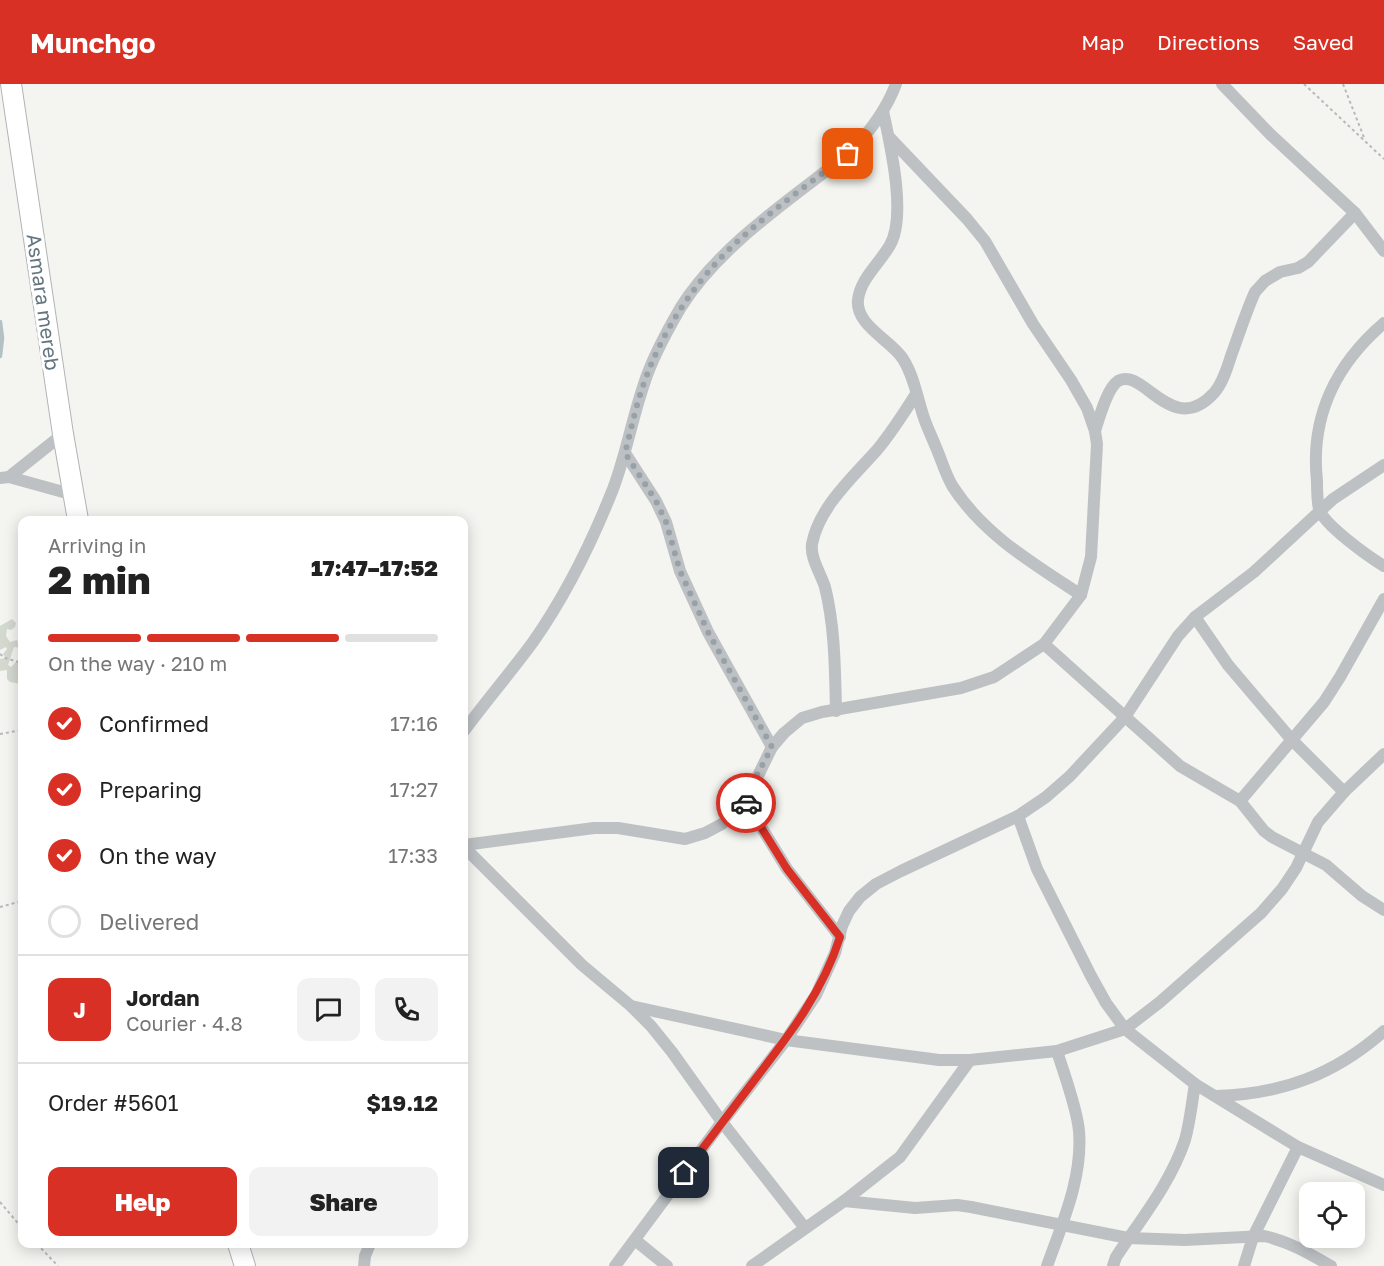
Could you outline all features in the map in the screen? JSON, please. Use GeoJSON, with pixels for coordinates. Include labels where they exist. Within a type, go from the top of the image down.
{"type":"FeatureCollection","features":[{"type":"Feature","properties":{"kind":"highway","name":"Asmara mereb"},"geometry":{"type":"LineString","coordinates":[[11,84],[77,516]]}},
{"type":"Feature","properties":{"kind":"highway"},"geometry":{"type":"LineString","coordinates":[[239,1248],[245,1266]]}},
{"type":"Feature","properties":{"kind":"street"},"geometry":{"type":"LineString","coordinates":[[468,726],[533,642],[574,576],[613,489],[644,383],[660,346],[682,306],[717,263],[746,234],[848,154],[861,141],[883,111],[896,84]]}},
{"type":"Feature","properties":{"kind":"street"},"geometry":{"type":"LineString","coordinates":[[1222,84],[1271,135],[1355,213],[1384,251]]}},
{"type":"Feature","properties":{"kind":"street"},"geometry":{"type":"LineString","coordinates":[[883,111],[897,197],[896,229],[891,244],[861,287],[858,301],[859,312],[874,332],[902,356],[910,371],[923,416],[952,485],[981,522],[1011,549],[1081,595]]}},
{"type":"Feature","properties":{"kind":"street"},"geometry":{"type":"LineString","coordinates":[[468,845],[594,828],[618,828],[685,839],[705,833],[722,824],[736,810],[772,747],[802,718],[982,682],[1010,667],[1044,644],[1081,595],[1091,557],[1096,483],[1097,444],[1087,408],[1033,324],[985,241],[959,210],[889,137]]}},
{"type":"Feature","properties":{"kind":"street"},"geometry":{"type":"LineString","coordinates":[[1095,431],[1112,388],[1118,381],[1125,380],[1137,384],[1173,406],[1189,410],[1203,404],[1216,392],[1247,309],[1265,280],[1308,262],[1355,213]]}},
{"type":"Feature","properties":{"kind":"street"},"geometry":{"type":"LineString","coordinates":[[1384,323],[1370,335],[1350,359],[1336,382],[1320,417],[1315,449],[1319,510],[1337,531],[1384,566]]}},
{"type":"Feature","properties":{"kind":"street"},"geometry":{"type":"LineString","coordinates":[[836,711],[835,665],[830,618],[825,587],[813,555],[812,545],[831,504],[897,424],[916,394]]}},
{"type":"Feature","properties":{"kind":"street"},"geometry":{"type":"LineString","coordinates":[[5,478],[63,434]]}},
{"type":"Feature","properties":{"kind":"street"},"geometry":{"type":"LineString","coordinates":[[625,453],[656,501],[666,522],[680,571],[708,632],[772,747]]}},
{"type":"Feature","properties":{"kind":"street"},"geometry":{"type":"LineString","coordinates":[[615,1266],[786,1040],[816,995],[835,952],[849,911],[860,897],[876,884],[1018,816],[1046,797],[1070,776],[1125,717],[1178,636],[1195,616],[1254,572],[1319,510],[1384,465]]}},
{"type":"Feature","properties":{"kind":"street"},"geometry":{"type":"LineString","coordinates":[[5,478],[74,495]]}},
{"type":"Feature","properties":{"kind":"street"},"geometry":{"type":"LineString","coordinates":[[1240,801],[1324,702],[1384,599]]}},
{"type":"Feature","properties":{"kind":"street"},"geometry":{"type":"LineString","coordinates":[[1195,616],[1228,665],[1291,739],[1344,792]]}},
{"type":"Feature","properties":{"kind":"street"},"geometry":{"type":"LineString","coordinates":[[1044,644],[1180,766],[1240,801],[1264,831],[1326,865],[1362,896],[1384,910]]}},
{"type":"Feature","properties":{"kind":"street"},"geometry":{"type":"LineString","coordinates":[[632,1006],[786,1040],[939,1060],[970,1060],[1057,1051],[1125,1029],[1160,1002],[1261,913],[1282,890],[1296,868],[1318,822],[1344,792],[1384,754]]}},
{"type":"Feature","properties":{"kind":"street"},"geometry":{"type":"LineString","coordinates":[[744,799],[787,869],[840,937]]}},
{"type":"Feature","properties":{"kind":"street"},"geometry":{"type":"LineString","coordinates":[[1018,816],[1037,869],[1076,948],[1106,1003],[1125,1029],[1195,1084],[1298,1147],[1384,1185]]}},
{"type":"Feature","properties":{"kind":"street"},"geometry":{"type":"LineString","coordinates":[[468,850],[582,965],[632,1006],[672,1052],[722,1122],[805,1228]]}},
{"type":"Feature","properties":{"kind":"street"},"geometry":{"type":"LineString","coordinates":[[1215,1096],[1263,1092],[1291,1086],[1344,1061],[1384,1032]]}},
{"type":"Feature","properties":{"kind":"street"},"geometry":{"type":"LineString","coordinates":[[1047,1266],[1069,1204],[1079,1154],[1079,1130],[1057,1051]]}},
{"type":"Feature","properties":{"kind":"street"},"geometry":{"type":"LineString","coordinates":[[752,1266],[844,1201],[900,1157],[970,1060]]}},
{"type":"Feature","properties":{"kind":"street"},"geometry":{"type":"LineString","coordinates":[[1113,1266],[1116,1257],[1150,1208],[1177,1160],[1185,1138],[1195,1084]]}},
{"type":"Feature","properties":{"kind":"street"},"geometry":{"type":"LineString","coordinates":[[1244,1266],[1253,1237],[1298,1147]]}},
{"type":"Feature","properties":{"kind":"street"},"geometry":{"type":"LineString","coordinates":[[844,1201],[915,1208],[957,1205],[1128,1238],[1185,1240],[1275,1238],[1331,1266]]}},
{"type":"Feature","properties":{"kind":"street"},"geometry":{"type":"LineString","coordinates":[[634,1240],[667,1266]]}},
{"type":"Feature","properties":{"kind":"street"},"geometry":{"type":"LineString","coordinates":[[364,1266],[368,1248]]}},
{"type":"Feature","properties":{"kind":"path"},"geometry":{"type":"LineString","coordinates":[[1304,84],[1384,159]]}},
{"type":"Feature","properties":{"kind":"path"},"geometry":{"type":"LineString","coordinates":[[1343,84],[1365,142]]}},
{"type":"Feature","properties":{"kind":"path"},"geometry":{"type":"LineString","coordinates":[[0,654],[18,662]]}},
{"type":"Feature","properties":{"kind":"path"},"geometry":{"type":"LineString","coordinates":[[0,734],[18,731]]}},
{"type":"Feature","properties":{"kind":"path"},"geometry":{"type":"LineString","coordinates":[[0,907],[18,902]]}},
{"type":"Feature","properties":{"kind":"path"},"geometry":{"type":"LineString","coordinates":[[0,1202],[18,1224]]}},
{"type":"Feature","properties":{"kind":"path"},"geometry":{"type":"LineString","coordinates":[[41,1248],[57,1266]]}},
{"type":"Feature","properties":{"kind":"shaded area"},"geometry":{"type":"Polygon","coordinates":[[[12,619],[16,623],[11,630],[7,629],[6,636],[10,642],[17,640],[18,643],[18,648],[14,647],[8,665],[11,667],[18,660],[18,683],[7,679],[7,670],[0,671],[0,659],[5,658],[3,654],[7,649],[6,647],[0,650],[0,626],[12,619]]]}},
{"type":"Feature","properties":{"kind":"waterway"},"geometry":{"type":"LineString","coordinates":[[0,322],[2,338],[0,356]]}},
{"type":"Feature","properties":{"kind":"way so far"},"geometry":{"type":"LineString","coordinates":[[746,803],[744,799],[772,747],[708,632],[680,571],[666,522],[656,501],[625,453],[644,383],[660,346],[682,306],[717,263],[746,234],[848,154]]}},
{"type":"Feature","properties":{"kind":"route"},"geometry":{"type":"LineString","coordinates":[[684,1173],[786,1040],[816,995],[840,937],[815,908],[787,869],[746,803]]}}]}
